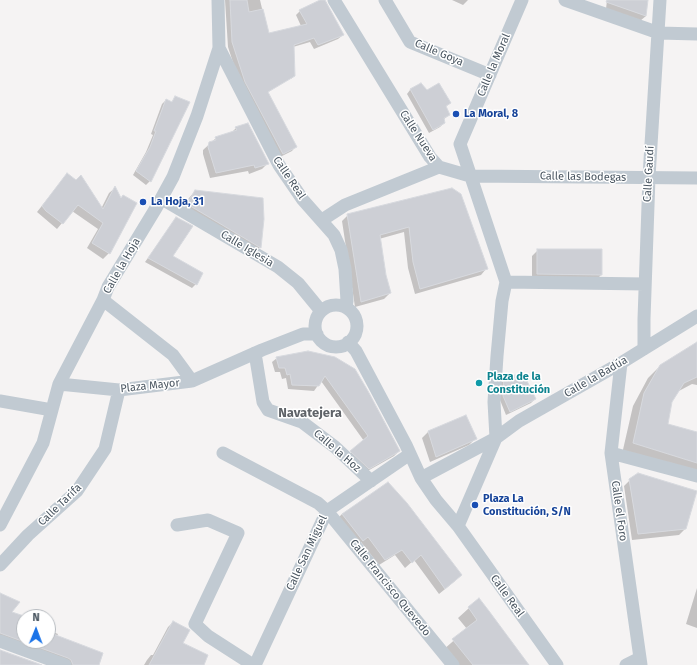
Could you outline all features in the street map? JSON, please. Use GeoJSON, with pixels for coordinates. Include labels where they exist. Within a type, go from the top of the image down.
{"type":"FeatureCollection","features":[{"type":"Feature","properties":{"kind":"street","name":"Calle la Hoja"},"geometry":{"type":"LineString","coordinates":[[0,525],[43,443],[60,384],[103,300],[108,287],[162,199],[172,177],[197,116],[219,48],[218,0]]}},
{"type":"Feature","properties":{"kind":"street","name":"Calle Nueva"},"geometry":{"type":"LineString","coordinates":[[334,0],[430,158],[439,168],[470,176]]}},
{"type":"Feature","properties":{"kind":"street","name":"Calle Goya"},"geometry":{"type":"LineString","coordinates":[[385,0],[410,42],[490,74]]}},
{"type":"Feature","properties":{"kind":"street","name":"Calle la Moral"},"geometry":{"type":"LineString","coordinates":[[470,176],[460,144],[522,0]]}},
{"type":"Feature","properties":{"kind":"street"},"geometry":{"type":"LineString","coordinates":[[565,0],[659,33],[697,34]]}},
{"type":"Feature","properties":{"kind":"street","name":"Calle Gaudí"},"geometry":{"type":"LineString","coordinates":[[644,349],[649,177],[660,0]]}},
{"type":"Feature","properties":{"kind":"street","name":"Calle Real"},"geometry":{"type":"LineString","coordinates":[[219,48],[279,165],[303,200],[334,235],[341,250],[345,269],[346,307]]}},
{"type":"Feature","properties":{"kind":"street"},"geometry":{"type":"LineString","coordinates":[[322,220],[345,206],[439,168]]}},
{"type":"Feature","properties":{"kind":"street"},"geometry":{"type":"LineString","coordinates":[[348,342],[356,351],[421,478],[436,500],[458,526],[496,438],[494,402],[502,301],[506,282],[470,176]]}},
{"type":"Feature","properties":{"kind":"street","name":"Calle las Bodegas"},"geometry":{"type":"LineString","coordinates":[[470,176],[697,178]]}},
{"type":"Feature","properties":{"kind":"street","name":"Calle Iglesia"},"geometry":{"type":"LineString","coordinates":[[162,199],[278,267],[298,283],[321,311]]}},
{"type":"Feature","properties":{"kind":"street"},"geometry":{"type":"LineString","coordinates":[[506,282],[645,284]]}},
{"type":"Feature","properties":{"kind":"street","name":"Plaza Mayor"},"geometry":{"type":"LineString","coordinates":[[60,384],[118,390],[192,381],[173,355],[103,300]]}},
{"type":"Feature","properties":{"kind":"street"},"geometry":{"type":"LineString","coordinates":[[337,305],[346,307],[353,313],[356,322],[354,336],[341,346],[326,344],[317,334],[315,325],[316,317],[328,306],[337,305]]}},
{"type":"Feature","properties":{"kind":"street","name":"Calle la Badúa"},"geometry":{"type":"LineString","coordinates":[[421,478],[496,438],[519,421],[694,321]]}},
{"type":"Feature","properties":{"kind":"street"},"geometry":{"type":"LineString","coordinates":[[192,381],[255,353],[303,334],[317,334]]}},
{"type":"Feature","properties":{"kind":"street","name":"Calle la Hoz"},"geometry":{"type":"LineString","coordinates":[[255,353],[263,402],[268,410],[302,422],[335,446],[371,481]]}},
{"type":"Feature","properties":{"kind":"street","name":"Calle el Foro"},"geometry":{"type":"LineString","coordinates":[[622,363],[612,453],[641,662],[626,665]]}},
{"type":"Feature","properties":{"kind":"street","name":"Calle Tarifa"},"geometry":{"type":"LineString","coordinates":[[0,565],[28,535],[77,490],[85,479],[105,449],[118,390]]}},
{"type":"Feature","properties":{"kind":"street"},"geometry":{"type":"LineString","coordinates":[[0,401],[52,410]]}},
{"type":"Feature","properties":{"kind":"street","name":"Calle Francisco Quevedo"},"geometry":{"type":"LineString","coordinates":[[223,453],[318,503],[327,511],[453,665]]}},
{"type":"Feature","properties":{"kind":"street"},"geometry":{"type":"LineString","coordinates":[[612,453],[697,476]]}},
{"type":"Feature","properties":{"kind":"street","name":"Calle San Miguel"},"geometry":{"type":"LineString","coordinates":[[254,665],[327,511],[410,454]]}},
{"type":"Feature","properties":{"kind":"street"},"geometry":{"type":"LineString","coordinates":[[177,525],[208,520],[238,533],[195,624],[208,636],[254,665]]}},
{"type":"Feature","properties":{"kind":"street","name":"Calle Real"},"geometry":{"type":"LineString","coordinates":[[458,526],[557,665]]}},
{"type":"Feature","properties":{"kind":"street"},"geometry":{"type":"LineString","coordinates":[[0,641],[65,665]]}},
{"type":"Feature","properties":{"kind":"building"},"geometry":{"type":"Polygon","coordinates":[[[230,0],[247,0],[249,12],[263,9],[269,33],[307,24],[299,10],[320,0],[325,0],[344,35],[318,45],[314,38],[294,45],[295,76],[268,92],[297,147],[283,154],[245,82],[232,42],[230,0]]]}},
{"type":"Feature","properties":{"kind":"building"},"geometry":{"type":"Polygon","coordinates":[[[607,0],[648,0],[646,16],[606,2],[607,0]]]}},
{"type":"Feature","properties":{"kind":"building"},"geometry":{"type":"Polygon","coordinates":[[[421,83],[427,90],[439,83],[451,103],[446,106],[450,115],[444,118],[445,123],[433,130],[410,89],[421,83]]]}},
{"type":"Feature","properties":{"kind":"building"},"geometry":{"type":"Polygon","coordinates":[[[175,96],[190,102],[151,182],[136,171],[150,147],[156,131],[154,131],[166,99],[172,102],[175,96]]]}},
{"type":"Feature","properties":{"kind":"building"},"geometry":{"type":"Polygon","coordinates":[[[248,123],[269,164],[255,168],[254,165],[216,173],[208,147],[209,142],[216,140],[215,137],[237,130],[235,127],[248,123]]]}},
{"type":"Feature","properties":{"kind":"building"},"geometry":{"type":"Polygon","coordinates":[[[67,173],[76,180],[81,175],[103,209],[115,186],[121,198],[123,195],[137,203],[110,254],[92,243],[103,223],[78,205],[63,224],[42,206],[67,173]]]}},
{"type":"Feature","properties":{"kind":"building"},"geometry":{"type":"Polygon","coordinates":[[[452,188],[461,194],[488,269],[420,289],[413,262],[409,227],[380,235],[386,275],[391,293],[361,302],[347,214],[452,188]]]}},
{"type":"Feature","properties":{"kind":"building"},"geometry":{"type":"Polygon","coordinates":[[[195,190],[263,198],[264,219],[261,248],[187,204],[195,190]]]}},
{"type":"Feature","properties":{"kind":"building"},"geometry":{"type":"Polygon","coordinates":[[[176,217],[193,226],[173,256],[203,273],[197,285],[148,258],[176,217]]]}},
{"type":"Feature","properties":{"kind":"building"},"geometry":{"type":"Polygon","coordinates":[[[537,249],[602,249],[602,275],[537,274],[537,249]]]}},
{"type":"Feature","properties":{"kind":"building"},"geometry":{"type":"Polygon","coordinates":[[[697,342],[697,377],[684,383],[672,402],[668,424],[697,432],[697,463],[633,443],[644,393],[660,365],[697,342]]]}},
{"type":"Feature","properties":{"kind":"building"},"geometry":{"type":"Polygon","coordinates":[[[308,351],[335,357],[355,369],[400,451],[369,469],[350,451],[368,436],[325,376],[319,386],[292,385],[290,374],[287,375],[285,368],[279,368],[276,357],[308,351]]]}},
{"type":"Feature","properties":{"kind":"building"},"geometry":{"type":"Polygon","coordinates":[[[504,375],[524,375],[536,399],[510,412],[503,396],[504,375]]]}},
{"type":"Feature","properties":{"kind":"building"},"geometry":{"type":"Polygon","coordinates":[[[466,415],[477,439],[436,457],[428,431],[466,415]]]}},
{"type":"Feature","properties":{"kind":"building"},"geometry":{"type":"Polygon","coordinates":[[[638,473],[697,491],[686,529],[638,534],[629,479],[638,473]]]}},
{"type":"Feature","properties":{"kind":"building"},"geometry":{"type":"Polygon","coordinates":[[[388,482],[407,503],[462,575],[445,589],[421,555],[412,563],[402,550],[385,560],[368,537],[363,541],[342,514],[388,482]]]}},
{"type":"Feature","properties":{"kind":"building"},"geometry":{"type":"Polygon","coordinates":[[[0,593],[20,602],[12,612],[16,613],[16,639],[0,633],[0,593]]]}},
{"type":"Feature","properties":{"kind":"building"},"geometry":{"type":"Polygon","coordinates":[[[479,598],[529,665],[473,665],[452,639],[477,620],[468,607],[479,598]]]}},
{"type":"Feature","properties":{"kind":"building"},"geometry":{"type":"Polygon","coordinates":[[[173,621],[190,630],[183,643],[208,655],[204,665],[149,665],[173,621]]]}},
{"type":"Feature","properties":{"kind":"building"},"geometry":{"type":"Polygon","coordinates":[[[56,635],[103,653],[99,665],[73,665],[71,660],[44,649],[56,649],[56,635]]]}},
{"type":"Feature","properties":{"kind":"building"},"geometry":{"type":"Polygon","coordinates":[[[0,650],[42,665],[0,665],[0,650]]]}},
{"type":"Feature","properties":{"kind":"place","name":"La Moral, 8"},"geometry":{"type":"Point","coordinates":[456,114]}},
{"type":"Feature","properties":{"kind":"place","name":"La Hoja, 31"},"geometry":{"type":"Point","coordinates":[143,202]}},
{"type":"Feature","properties":{"kind":"place","name":"Plaza de la Constitución"},"geometry":{"type":"Point","coordinates":[479,383]}},
{"type":"Feature","properties":{"kind":"place","name":"Plaza La Constitución, S/N"},"geometry":{"type":"Point","coordinates":[475,505]}},
{"type":"Feature","properties":{"kind":"district","name":"Navatejera"},"geometry":{"type":"Point","coordinates":[310,413]}}]}
